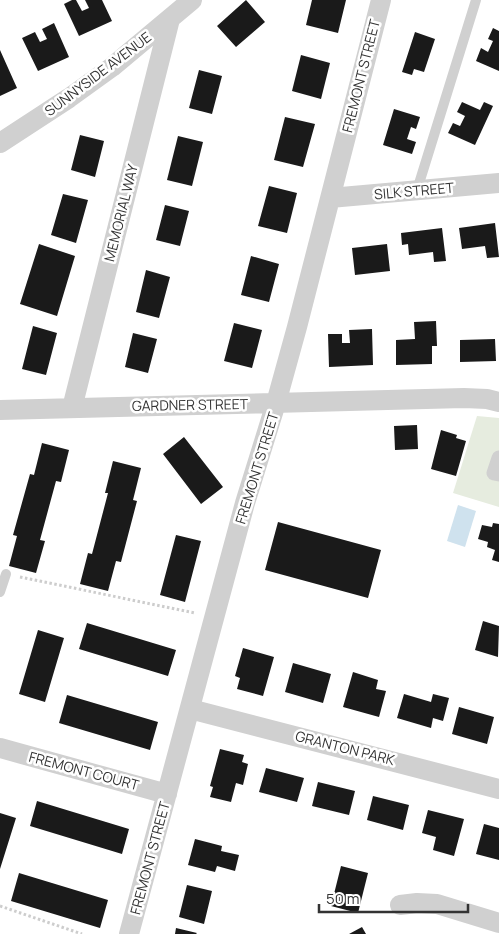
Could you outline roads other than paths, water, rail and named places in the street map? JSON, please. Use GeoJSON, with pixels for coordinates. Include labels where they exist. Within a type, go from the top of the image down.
{"type":"FeatureCollection","features":[{"type":"Feature","properties":{"kind":"street","name":"SUNNYSIDE AVENUE"},"geometry":{"type":"LineString","coordinates":[[0,142],[69,98],[112,67],[192,0]]}},
{"type":"Feature","properties":{"kind":"street","name":"FREMONT STREET"},"geometry":{"type":"LineString","coordinates":[[129,934],[245,503],[276,403],[381,0]]}},
{"type":"Feature","properties":{"kind":"street","name":"MEMORIAL WAY"},"geometry":{"type":"LineString","coordinates":[[72,408],[170,19]]}},
{"type":"Feature","properties":{"kind":"street","name":"SILK STREET"},"geometry":{"type":"LineString","coordinates":[[330,198],[499,183]]}},
{"type":"Feature","properties":{"kind":"street","name":"GARDNER STREET"},"geometry":{"type":"LineString","coordinates":[[0,410],[464,398],[487,399],[499,402]]}},
{"type":"Feature","properties":{"kind":"street"},"geometry":{"type":"LineString","coordinates":[[499,458],[494,473],[499,474]]}},
{"type":"Feature","properties":{"kind":"street","name":"GRANTON PARK"},"geometry":{"type":"LineString","coordinates":[[190,709],[499,789]]}},
{"type":"Feature","properties":{"kind":"street","name":"FREMONT COURT"},"geometry":{"type":"LineString","coordinates":[[0,748],[167,794]]}},
{"type":"Feature","properties":{"kind":"street"},"geometry":{"type":"LineString","coordinates":[[400,905],[417,903],[437,904],[499,923]]}},
{"type":"Feature","properties":{"kind":"lane"},"geometry":{"type":"LineString","coordinates":[[417,190],[476,0]]}},
{"type":"Feature","properties":{"kind":"lane"},"geometry":{"type":"LineString","coordinates":[[0,592],[6,574]]}},
{"type":"Feature","properties":{"kind":"water"},"geometry":{"type":"Polygon","coordinates":[[[458,505],[476,511],[465,547],[447,541],[458,505]]]}}]}
